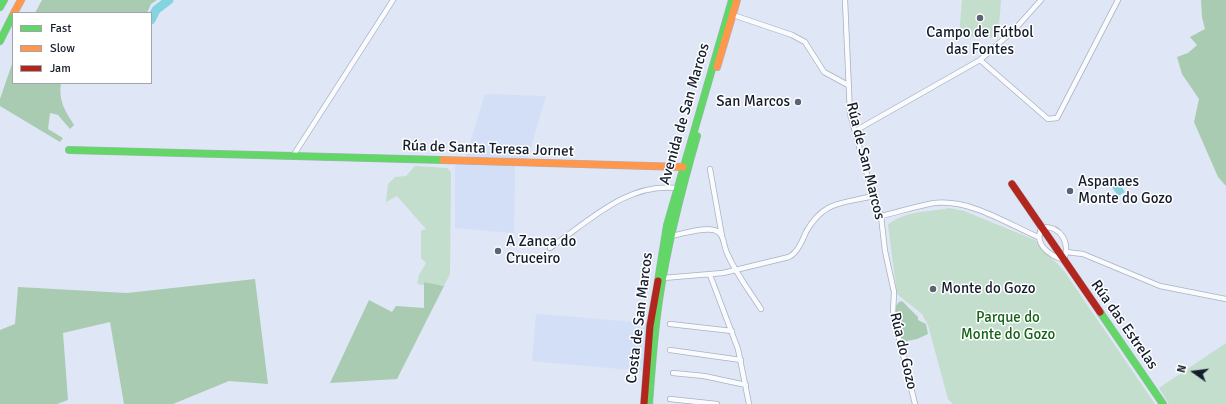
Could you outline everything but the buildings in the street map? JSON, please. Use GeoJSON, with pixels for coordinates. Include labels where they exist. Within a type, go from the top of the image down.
{"type":"FeatureCollection","features":[{"type":"Feature","properties":{"kind":"main road"},"geometry":{"type":"LineString","coordinates":[[0,6],[4,0]]}},
{"type":"Feature","properties":{"kind":"main road"},"geometry":{"type":"LineString","coordinates":[[14,12],[21,0]]}},
{"type":"Feature","properties":{"kind":"main road"},"geometry":{"type":"LineString","coordinates":[[732,0],[733,15]]}},
{"type":"Feature","properties":{"kind":"main road","name":"Avenida de San Marcos"},"geometry":{"type":"LineString","coordinates":[[666,238],[682,167],[732,0]]}},
{"type":"Feature","properties":{"kind":"main road","name":"Avenida de San Marcos"},"geometry":{"type":"LineString","coordinates":[[666,238],[678,206],[737,0]]}},
{"type":"Feature","properties":{"kind":"main road"},"geometry":{"type":"LineString","coordinates":[[0,41],[12,16]]}},
{"type":"Feature","properties":{"kind":"main road"},"geometry":{"type":"LineString","coordinates":[[678,206],[677,196],[684,172],[682,167],[686,164],[696,132],[703,116]]}},
{"type":"Feature","properties":{"kind":"main road","name":"Rúa de Santa Teresa Jornet"},"geometry":{"type":"LineString","coordinates":[[69,150],[682,167]]}},
{"type":"Feature","properties":{"kind":"main road","name":"Rúa das Estrelas"},"geometry":{"type":"LineString","coordinates":[[1012,184],[1163,404]]}},
{"type":"Feature","properties":{"kind":"main road"},"geometry":{"type":"LineString","coordinates":[[652,311],[659,282],[666,278],[660,274],[666,238]]}},
{"type":"Feature","properties":{"kind":"main road","name":"Costa de San Marcos"},"geometry":{"type":"LineString","coordinates":[[649,404],[655,328],[660,294],[666,278],[664,269],[666,238]]}},
{"type":"Feature","properties":{"kind":"main road","name":"Costa de San Marcos"},"geometry":{"type":"LineString","coordinates":[[644,404],[652,311],[666,238]]}},
{"type":"Feature","properties":{"kind":"street"},"geometry":{"type":"LineString","coordinates":[[293,156],[393,0]]}},
{"type":"Feature","properties":{"kind":"street","name":"Rúa de San Marcos"},"geometry":{"type":"LineString","coordinates":[[845,0],[850,114],[873,196],[881,216],[893,297]]}},
{"type":"Feature","properties":{"kind":"street"},"geometry":{"type":"LineString","coordinates":[[855,131],[980,60],[1015,29],[1041,0]]}},
{"type":"Feature","properties":{"kind":"street"},"geometry":{"type":"LineString","coordinates":[[980,60],[1048,119],[1057,118],[1118,0]]}},
{"type":"Feature","properties":{"kind":"street"},"geometry":{"type":"LineString","coordinates":[[733,15],[792,34],[804,42],[824,72],[848,86]]}},
{"type":"Feature","properties":{"kind":"street"},"geometry":{"type":"LineString","coordinates":[[710,169],[725,249],[734,270],[761,309]]}},
{"type":"Feature","properties":{"kind":"street"},"geometry":{"type":"LineString","coordinates":[[550,248],[606,207],[627,197],[648,188],[665,186],[677,188]]}},
{"type":"Feature","properties":{"kind":"street"},"geometry":{"type":"LineString","coordinates":[[666,278],[710,275],[789,257],[796,250],[814,219],[820,213],[839,202],[873,196]]}},
{"type":"Feature","properties":{"kind":"street"},"geometry":{"type":"LineString","coordinates":[[881,216],[934,204],[959,204],[973,208],[1038,237],[1042,227],[1052,228],[1062,234],[1065,239],[1066,252],[1064,260]]}},
{"type":"Feature","properties":{"kind":"street"},"geometry":{"type":"LineString","coordinates":[[666,238],[710,230],[719,232],[722,236]]}},
{"type":"Feature","properties":{"kind":"street","name":"Rúa das Estrelas"},"geometry":{"type":"LineString","coordinates":[[1038,237],[1048,252],[1064,260]]}},
{"type":"Feature","properties":{"kind":"street"},"geometry":{"type":"LineString","coordinates":[[1066,252],[1083,254],[1160,286],[1226,299]]}},
{"type":"Feature","properties":{"kind":"street"},"geometry":{"type":"LineString","coordinates":[[710,275],[732,331],[741,360],[749,404]]}},
{"type":"Feature","properties":{"kind":"street","name":"Rúa do Gozo"},"geometry":{"type":"LineString","coordinates":[[893,297],[893,313],[915,404]]}},
{"type":"Feature","properties":{"kind":"street"},"geometry":{"type":"LineString","coordinates":[[670,324],[732,331]]}},
{"type":"Feature","properties":{"kind":"street"},"geometry":{"type":"LineString","coordinates":[[670,350],[741,360]]}},
{"type":"Feature","properties":{"kind":"street"},"geometry":{"type":"LineString","coordinates":[[673,373],[704,376],[746,385]]}},
{"type":"Feature","properties":{"kind":"street"},"geometry":{"type":"LineString","coordinates":[[670,399],[717,404]]}},
{"type":"Feature","properties":{"kind":"shaded area"},"geometry":{"type":"Polygon","coordinates":[[[485,94],[546,96],[527,160],[466,156],[485,94]]]}},
{"type":"Feature","properties":{"kind":"shaded area"},"geometry":{"type":"Polygon","coordinates":[[[459,163],[515,165],[514,233],[455,228],[455,166],[459,163]]]}},
{"type":"Feature","properties":{"kind":"shaded area"},"geometry":{"type":"Polygon","coordinates":[[[536,314],[647,323],[643,371],[532,361],[536,314]]]}},
{"type":"Feature","properties":{"kind":"green space"},"geometry":{"type":"Polygon","coordinates":[[[42,0],[157,0],[151,4],[147,12],[36,12],[42,0]]]}},
{"type":"Feature","properties":{"kind":"green space","name":"Campo de Fútbol das Fontes"},"geometry":{"type":"Polygon","coordinates":[[[962,0],[1001,0],[998,38],[959,36],[962,0]]]}},
{"type":"Feature","properties":{"kind":"green space"},"geometry":{"type":"Polygon","coordinates":[[[1201,0],[1226,0],[1226,186],[1218,177],[1194,122],[1199,99],[1182,74],[1177,57],[1188,53],[1197,45],[1190,37],[1205,29],[1202,17],[1201,0]]]}},
{"type":"Feature","properties":{"kind":"green space"},"geometry":{"type":"Polygon","coordinates":[[[12,64],[12,84],[61,84],[61,100],[74,125],[70,129],[58,115],[50,113],[48,129],[63,138],[60,142],[0,106],[0,99],[12,64]]]}},
{"type":"Feature","properties":{"kind":"green space"},"geometry":{"type":"Polygon","coordinates":[[[415,166],[447,168],[451,172],[450,274],[444,286],[424,282],[424,285],[417,284],[419,275],[426,263],[421,258],[421,231],[426,229],[397,196],[386,202],[388,184],[395,177],[406,176],[415,166]]]}},
{"type":"Feature","properties":{"kind":"green space","name":"Parque do Monte do Gozo"},"geometry":{"type":"Polygon","coordinates":[[[949,208],[964,211],[1035,240],[1064,271],[1155,404],[953,404],[948,399],[928,325],[922,314],[897,294],[888,225],[901,217],[949,208]]]}},
{"type":"Feature","properties":{"kind":"green space"},"geometry":{"type":"Polygon","coordinates":[[[255,279],[268,384],[229,381],[173,404],[124,404],[110,322],[63,333],[68,400],[57,404],[0,404],[0,330],[15,324],[18,287],[127,293],[255,279]]]}},
{"type":"Feature","properties":{"kind":"green space"},"geometry":{"type":"Polygon","coordinates":[[[424,282],[444,286],[397,379],[330,383],[369,300],[392,312],[396,306],[424,308],[424,282]]]}},
{"type":"Feature","properties":{"kind":"green space"},"geometry":{"type":"Polygon","coordinates":[[[902,301],[918,317],[918,320],[926,324],[928,334],[917,339],[902,342],[895,307],[902,301]]]}},
{"type":"Feature","properties":{"kind":"green space"},"geometry":{"type":"Polygon","coordinates":[[[1226,343],[1226,404],[1169,404],[1159,388],[1226,343]]]}},
{"type":"Feature","properties":{"kind":"water"},"geometry":{"type":"Polygon","coordinates":[[[1116,179],[1125,192],[1118,196],[1109,183],[1116,179]]]}},
{"type":"Feature","properties":{"kind":"waterway"},"geometry":{"type":"LineString","coordinates":[[152,18],[156,10],[169,0]]}},
{"type":"Feature","properties":{"kind":"traffic: fast"},"geometry":{"type":"LineString","coordinates":[[0,7],[4,0]]}},
{"type":"Feature","properties":{"kind":"traffic: fast"},"geometry":{"type":"LineString","coordinates":[[658,281],[667,225],[732,0]]}},
{"type":"Feature","properties":{"kind":"traffic: fast"},"geometry":{"type":"LineString","coordinates":[[0,41],[12,17]]}},
{"type":"Feature","properties":{"kind":"traffic: fast"},"geometry":{"type":"LineString","coordinates":[[649,404],[653,349],[663,274],[676,215],[697,136]]}},
{"type":"Feature","properties":{"kind":"traffic: fast"},"geometry":{"type":"LineString","coordinates":[[69,150],[443,160]]}},
{"type":"Feature","properties":{"kind":"traffic: fast"},"geometry":{"type":"LineString","coordinates":[[1100,312],[1163,404]]}},
{"type":"Feature","properties":{"kind":"traffic: slow"},"geometry":{"type":"LineString","coordinates":[[15,12],[21,0]]}},
{"type":"Feature","properties":{"kind":"traffic: slow"},"geometry":{"type":"LineString","coordinates":[[717,67],[737,0]]}},
{"type":"Feature","properties":{"kind":"traffic: slow"},"geometry":{"type":"LineString","coordinates":[[443,160],[683,167]]}},
{"type":"Feature","properties":{"kind":"traffic: jam"},"geometry":{"type":"LineString","coordinates":[[1012,184],[1100,312]]}},
{"type":"Feature","properties":{"kind":"traffic: jam"},"geometry":{"type":"LineString","coordinates":[[644,404],[650,326],[658,281]]}},
{"type":"Feature","properties":{"kind":"place","name":"Campo de Fútbol das Fontes"},"geometry":{"type":"Point","coordinates":[980,18]}},
{"type":"Feature","properties":{"kind":"place","name":"San Marcos"},"geometry":{"type":"Point","coordinates":[798,102]}},
{"type":"Feature","properties":{"kind":"place","name":"Aspanaes Monte do Gozo"},"geometry":{"type":"Point","coordinates":[1070,191]}},
{"type":"Feature","properties":{"kind":"place","name":"A Zanca do Cruceiro"},"geometry":{"type":"Point","coordinates":[498,251]}},
{"type":"Feature","properties":{"kind":"place","name":"Monte do Gozo"},"geometry":{"type":"Point","coordinates":[933,289]}}]}
